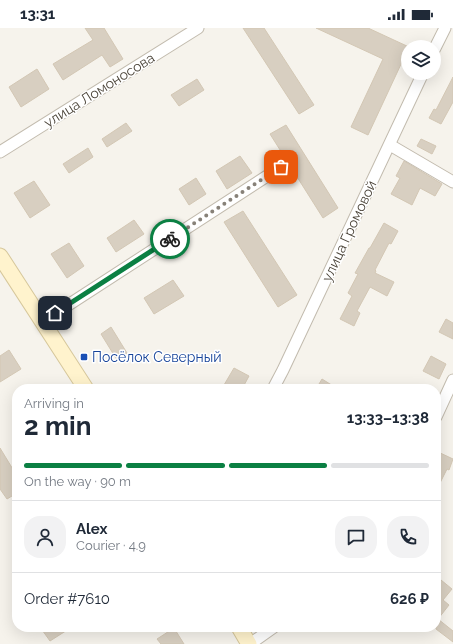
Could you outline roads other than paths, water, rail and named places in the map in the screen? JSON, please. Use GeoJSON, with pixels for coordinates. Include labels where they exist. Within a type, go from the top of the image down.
{"type":"FeatureCollection","features":[{"type":"Feature","properties":{"kind":"main road"},"geometry":{"type":"LineString","coordinates":[[0,256],[83,384]]}},
{"type":"Feature","properties":{"kind":"main road"},"geometry":{"type":"LineString","coordinates":[[242,632],[250,644]]}},
{"type":"Feature","properties":{"kind":"street","name":"улица Ломоносова"},"geometry":{"type":"LineString","coordinates":[[0,152],[198,28]]}},
{"type":"Feature","properties":{"kind":"street"},"geometry":{"type":"LineString","coordinates":[[439,40],[444,28]]}},
{"type":"Feature","properties":{"kind":"street","name":"улица Громовой"},"geometry":{"type":"LineString","coordinates":[[276,384],[420,80]]}},
{"type":"Feature","properties":{"kind":"street"},"geometry":{"type":"LineString","coordinates":[[390,145],[453,182]]}},
{"type":"Feature","properties":{"kind":"street"},"geometry":{"type":"LineString","coordinates":[[42,322],[281,167]]}},
{"type":"Feature","properties":{"kind":"street"},"geometry":{"type":"LineString","coordinates":[[441,406],[453,380]]}},
{"type":"Feature","properties":{"kind":"street"},"geometry":{"type":"LineString","coordinates":[[250,644],[267,632]]}},
{"type":"Feature","properties":{"kind":"place","name":"Посёлок Северный"},"geometry":{"type":"Point","coordinates":[84,357]}}]}
